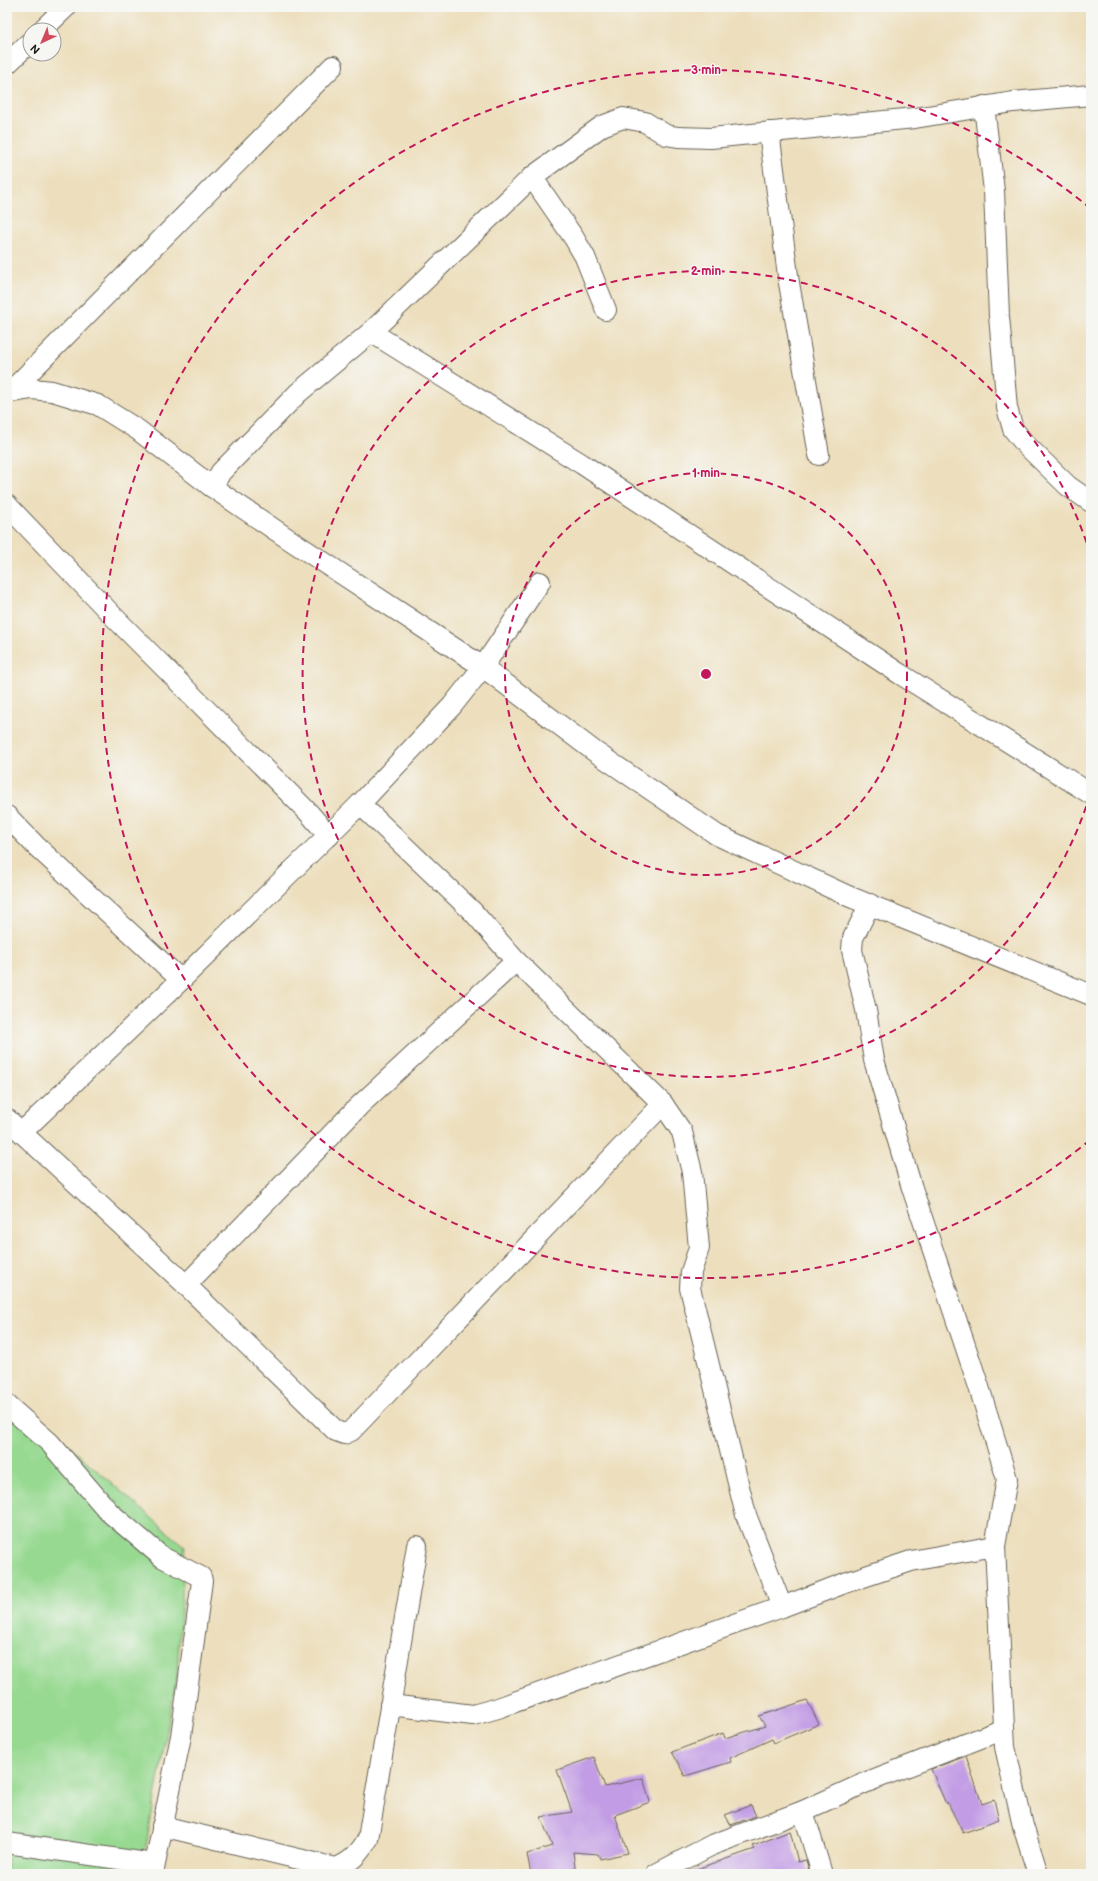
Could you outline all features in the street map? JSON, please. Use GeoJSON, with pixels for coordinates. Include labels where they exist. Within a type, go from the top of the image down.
{"type":"FeatureCollection","features":[{"type":"Feature","properties":{"kind":"street"},"geometry":{"type":"LineString","coordinates":[[50,22],[66,7]]}},
{"type":"Feature","properties":{"kind":"street"},"geometry":{"type":"LineString","coordinates":[[7,64],[22,50]]}},
{"type":"Feature","properties":{"kind":"street"},"geometry":{"type":"LineString","coordinates":[[8,393],[333,66]]}},
{"type":"Feature","properties":{"kind":"street"},"geometry":{"type":"LineString","coordinates":[[212,487],[221,472],[298,393],[371,332],[532,177],[602,126],[623,118],[645,122],[666,135],[711,138],[915,118],[1013,102],[1091,95]]}},
{"type":"Feature","properties":{"kind":"street"},"geometry":{"type":"LineString","coordinates":[[984,106],[994,191],[999,316],[1006,408],[1013,429],[1025,444],[1068,486],[1091,502]]}},
{"type":"Feature","properties":{"kind":"street"},"geometry":{"type":"LineString","coordinates":[[769,132],[789,283],[819,455]]}},
{"type":"Feature","properties":{"kind":"street"},"geometry":{"type":"LineString","coordinates":[[532,177],[574,238],[584,257],[606,310]]}},
{"type":"Feature","properties":{"kind":"street"},"geometry":{"type":"LineString","coordinates":[[371,332],[582,464],[900,674],[1091,794]]}},
{"type":"Feature","properties":{"kind":"street"},"geometry":{"type":"LineString","coordinates":[[8,393],[32,389],[52,391],[98,405],[138,430],[212,487],[483,667],[594,751],[717,835],[767,860],[1091,995]]}},
{"type":"Feature","properties":{"kind":"street"},"geometry":{"type":"LineString","coordinates":[[7,505],[114,617],[308,812],[329,836]]}},
{"type":"Feature","properties":{"kind":"street"},"geometry":{"type":"LineString","coordinates":[[22,1132],[181,980],[360,804],[452,706],[483,667],[540,582]]}},
{"type":"Feature","properties":{"kind":"street"},"geometry":{"type":"LineString","coordinates":[[360,804],[472,912],[516,960],[663,1104],[682,1132],[692,1172],[699,1248],[691,1272],[690,1288],[746,1515],[782,1607]]}},
{"type":"Feature","properties":{"kind":"street"},"geometry":{"type":"LineString","coordinates":[[7,816],[35,845],[181,980]]}},
{"type":"Feature","properties":{"kind":"street"},"geometry":{"type":"LineString","coordinates":[[870,904],[853,938],[852,950],[866,1010],[876,1068],[912,1188],[979,1387],[1007,1479],[996,1546],[1004,1728],[1006,1747],[1023,1826],[1038,1874]]}},
{"type":"Feature","properties":{"kind":"street"},"geometry":{"type":"LineString","coordinates":[[186,1285],[359,1106],[516,960]]}},
{"type":"Feature","properties":{"kind":"street"},"geometry":{"type":"LineString","coordinates":[[7,1119],[186,1285],[336,1432],[344,1434],[351,1431],[663,1104]]}},
{"type":"Feature","properties":{"kind":"street"},"geometry":{"type":"LineString","coordinates":[[7,1405],[50,1443],[108,1512],[162,1557],[201,1577],[202,1581],[181,1736],[154,1869],[7,1843]]}},
{"type":"Feature","properties":{"kind":"street"},"geometry":{"type":"LineString","coordinates":[[162,1826],[336,1868],[348,1863],[358,1854],[368,1839],[417,1546]]}},
{"type":"Feature","properties":{"kind":"street"},"geometry":{"type":"LineString","coordinates":[[390,1705],[473,1715],[498,1708],[782,1607],[845,1583],[911,1561],[996,1546]]}},
{"type":"Feature","properties":{"kind":"street"},"geometry":{"type":"LineString","coordinates":[[656,1874],[712,1846],[803,1811],[867,1782],[1004,1728]]}},
{"type":"Feature","properties":{"kind":"street"},"geometry":{"type":"LineString","coordinates":[[803,1811],[822,1874]]}},
{"type":"Feature","properties":{"kind":"green space"},"geometry":{"type":"Polygon","coordinates":[[[7,1392],[185,1547],[177,1676],[141,1874],[7,1874],[7,1392]]]}},
{"type":"Feature","properties":{"kind":"building"},"geometry":{"type":"Polygon","coordinates":[[[807,1700],[819,1724],[774,1743],[772,1739],[730,1758],[731,1762],[685,1776],[672,1752],[723,1733],[725,1738],[765,1726],[759,1716],[807,1700]]]}},
{"type":"Feature","properties":{"kind":"building"},"geometry":{"type":"Polygon","coordinates":[[[966,1756],[982,1804],[994,1800],[999,1820],[963,1833],[948,1803],[946,1804],[931,1769],[966,1756]]]}},
{"type":"Feature","properties":{"kind":"building"},"geometry":{"type":"Polygon","coordinates":[[[594,1757],[605,1787],[643,1778],[650,1802],[615,1815],[628,1853],[600,1859],[598,1854],[573,1852],[576,1874],[531,1874],[527,1854],[552,1846],[541,1817],[572,1812],[557,1770],[594,1757]]]}},
{"type":"Feature","properties":{"kind":"building"},"geometry":{"type":"Polygon","coordinates":[[[751,1805],[756,1816],[731,1825],[725,1815],[751,1805]]]}},
{"type":"Feature","properties":{"kind":"building"},"geometry":{"type":"Polygon","coordinates":[[[790,1831],[798,1862],[806,1860],[810,1874],[689,1874],[688,1872],[755,1849],[753,1846],[790,1831]]]}}]}
